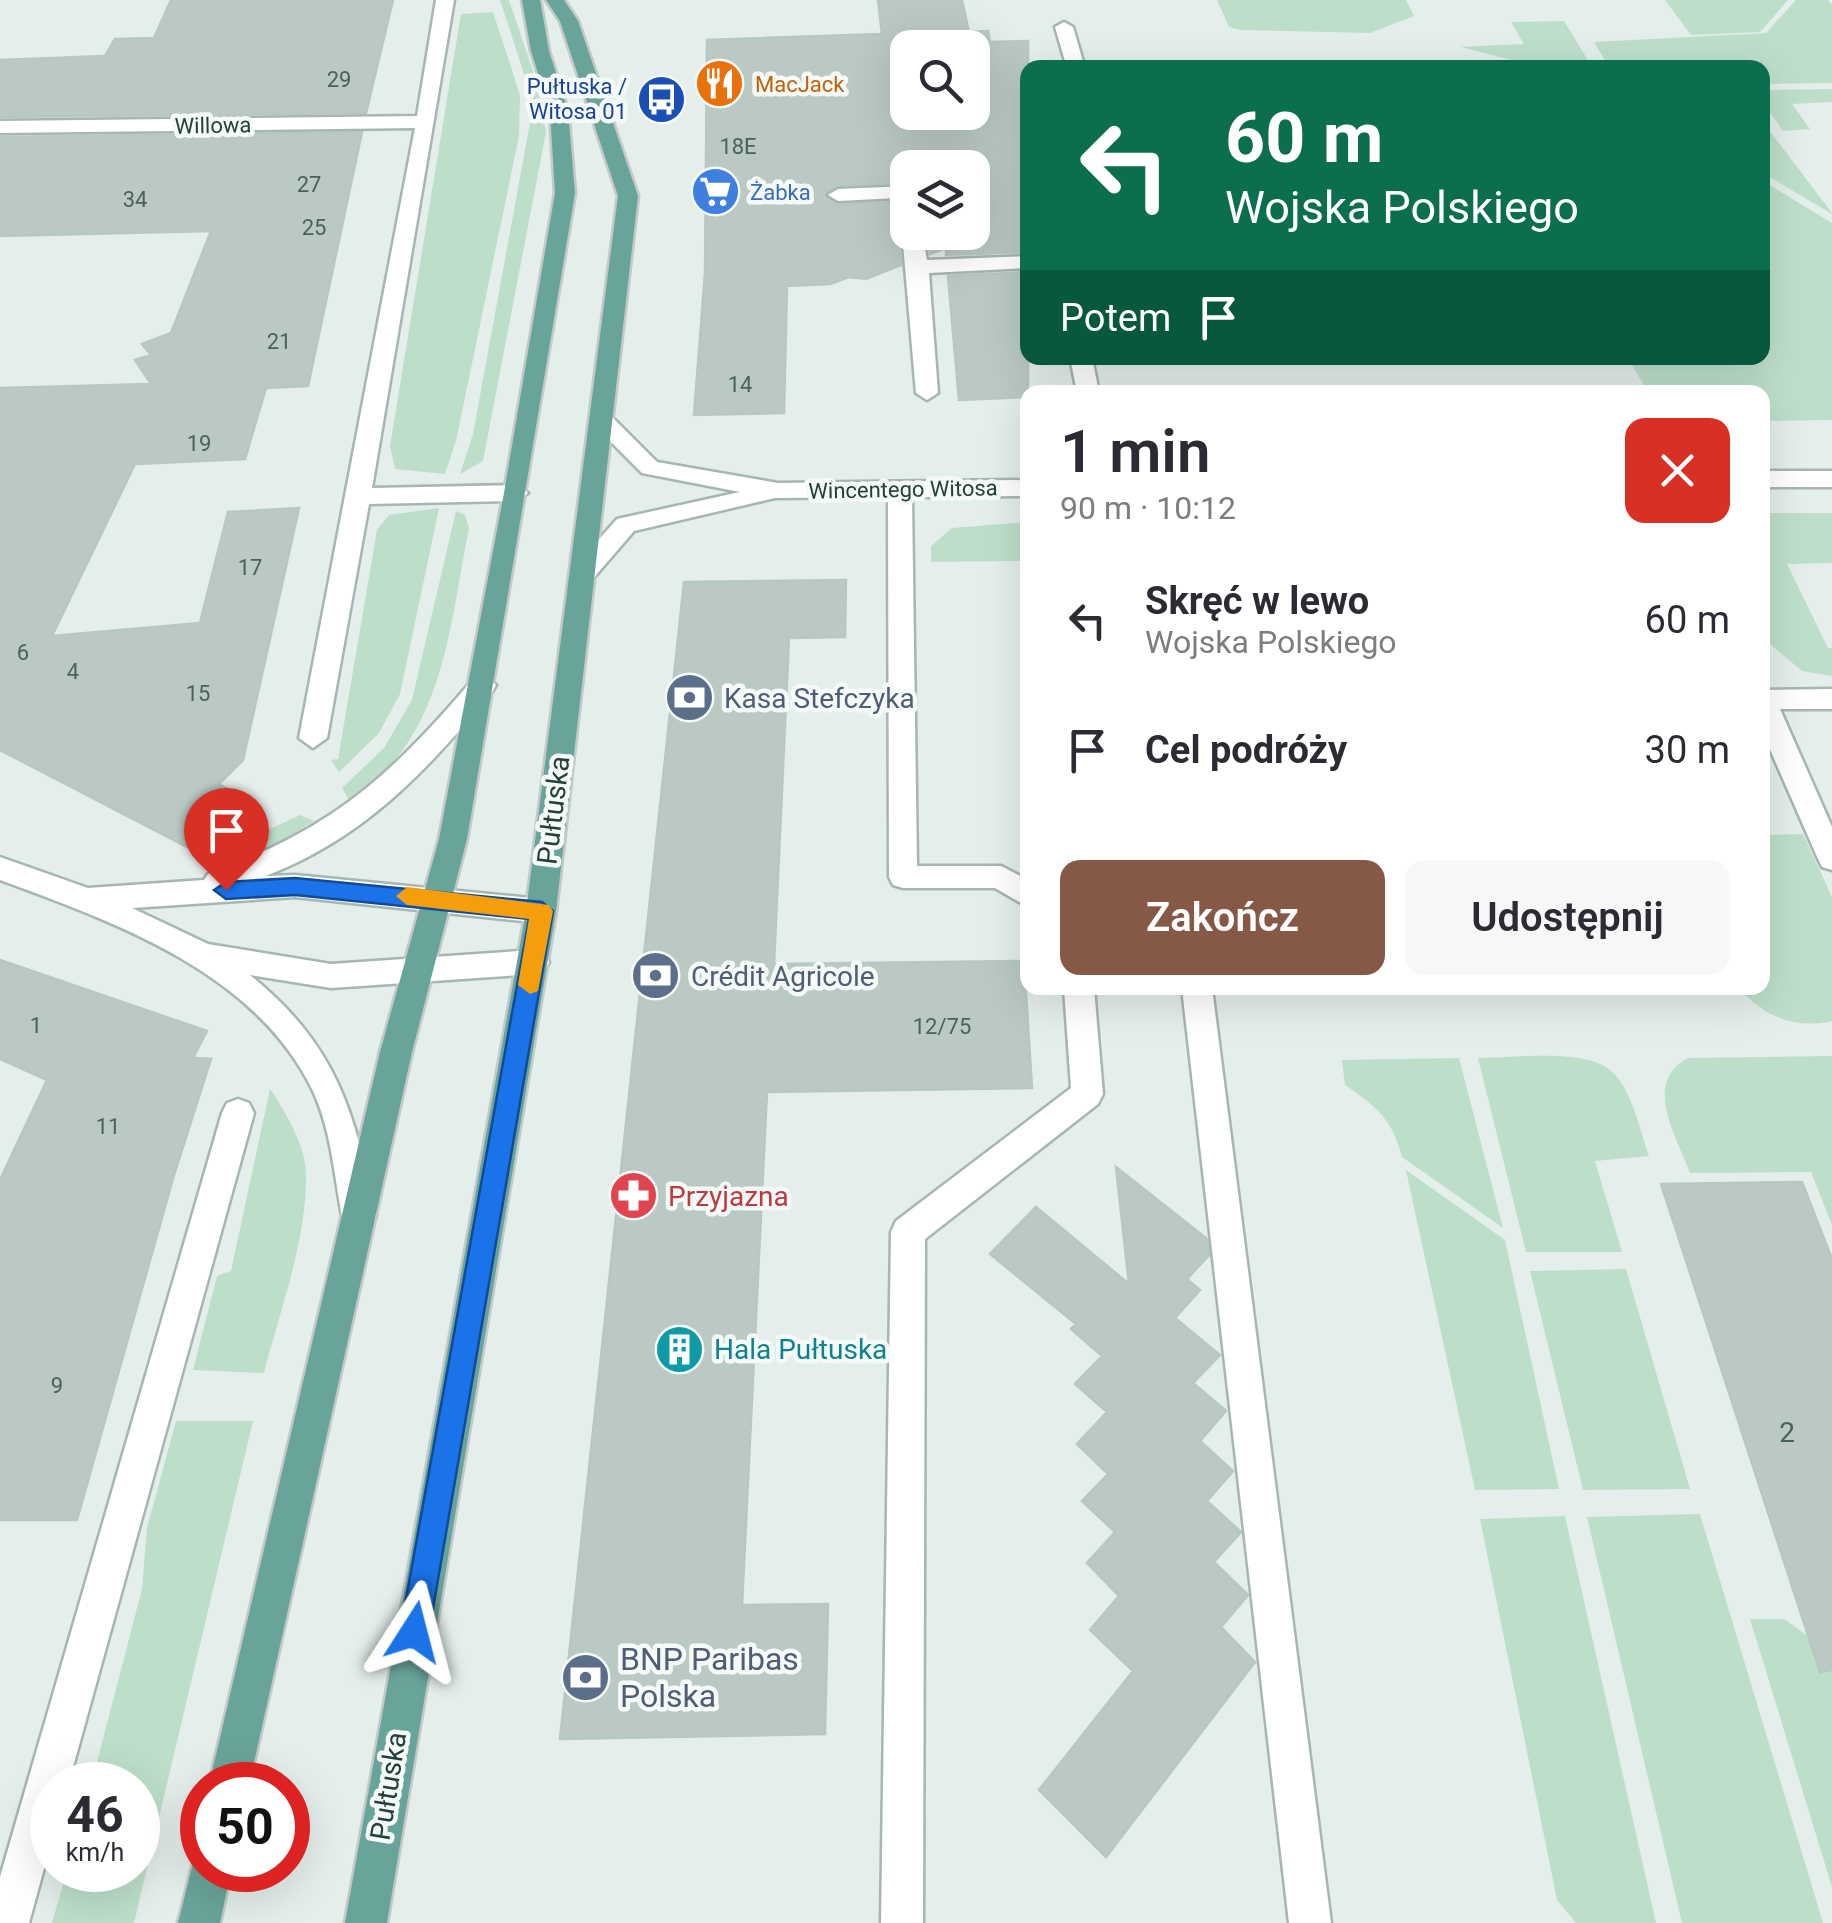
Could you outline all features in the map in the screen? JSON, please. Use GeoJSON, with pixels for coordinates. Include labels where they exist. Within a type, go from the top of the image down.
{"type":"FeatureCollection","features":[{"type":"Feature","properties":{"kind":"main road"},"geometry":{"type":"LineString","coordinates":[[234,1762],[435,898],[453,839],[516,493],[565,193],[558,112],[540,51],[531,0]]}},
{"type":"Feature","properties":{"kind":"main road","name":"Pułtuska"},"geometry":{"type":"LineString","coordinates":[[366,1923],[447,1436],[542,911],[628,196],[569,21],[555,0]]}},
{"type":"Feature","properties":{"kind":"main road"},"geometry":{"type":"LineString","coordinates":[[198,1923],[205,1892]]}},
{"type":"Feature","properties":{"kind":"street"},"geometry":{"type":"LineString","coordinates":[[313,738],[445,0]]}},
{"type":"Feature","properties":{"kind":"street"},"geometry":{"type":"LineString","coordinates":[[1064,27],[1074,60]]}},
{"type":"Feature","properties":{"kind":"street","name":"Willowa"},"geometry":{"type":"LineString","coordinates":[[0,127],[426,122]]}},
{"type":"Feature","properties":{"kind":"street"},"geometry":{"type":"LineString","coordinates":[[838,195],[890,193]]}},
{"type":"Feature","properties":{"kind":"street"},"geometry":{"type":"LineString","coordinates":[[915,250],[928,393]]}},
{"type":"Feature","properties":{"kind":"street"},"geometry":{"type":"LineString","coordinates":[[918,267],[1020,262]]}},
{"type":"Feature","properties":{"kind":"street","name":"Wincentego Witosa"},"geometry":{"type":"LineString","coordinates":[[599,417],[650,468],[778,491],[1020,488]]}},
{"type":"Feature","properties":{"kind":"street"},"geometry":{"type":"LineString","coordinates":[[1770,479],[1832,479]]}},
{"type":"Feature","properties":{"kind":"street"},"geometry":{"type":"LineString","coordinates":[[900,490],[903,878],[1001,877],[1020,890]]}},
{"type":"Feature","properties":{"kind":"street","name":"Wincentego Witosa"},"geometry":{"type":"LineString","coordinates":[[581,576],[626,525],[778,491]]}},
{"type":"Feature","properties":{"kind":"street"},"geometry":{"type":"LineString","coordinates":[[358,496],[516,493]]}},
{"type":"Feature","properties":{"kind":"street"},"geometry":{"type":"LineString","coordinates":[[190,891],[270,865],[346,826],[406,775],[483,685]]}},
{"type":"Feature","properties":{"kind":"street"},"geometry":{"type":"LineString","coordinates":[[1770,700],[1832,700]]}},
{"type":"Feature","properties":{"kind":"street"},"geometry":{"type":"LineString","coordinates":[[1770,716],[1832,859]]}},
{"type":"Feature","properties":{"kind":"street"},"geometry":{"type":"LineString","coordinates":[[0,868],[87,900],[204,955],[270,1008],[299,1043],[336,1108],[360,1216]]}},
{"type":"Feature","properties":{"kind":"street"},"geometry":{"type":"LineString","coordinates":[[87,900],[295,886],[542,911]]}},
{"type":"Feature","properties":{"kind":"street"},"geometry":{"type":"LineString","coordinates":[[204,955],[332,976],[534,962]]}},
{"type":"Feature","properties":{"kind":"street"},"geometry":{"type":"LineString","coordinates":[[902,1923],[908,1232],[1086,1094],[1079,995]]}},
{"type":"Feature","properties":{"kind":"street"},"geometry":{"type":"LineString","coordinates":[[1198,995],[1310,1923]]}},
{"type":"Feature","properties":{"kind":"street"},"geometry":{"type":"LineString","coordinates":[[8,1923],[238,1113]]}},
{"type":"Feature","properties":{"kind":"green space"},"geometry":{"type":"Polygon","coordinates":[[[500,0],[509,0],[536,80],[546,132],[483,461],[460,474],[473,434],[531,117],[529,89],[500,0]]]}},
{"type":"Feature","properties":{"kind":"green space"},"geometry":{"type":"Polygon","coordinates":[[[1217,0],[1406,0],[1414,16],[1370,33],[1240,30],[1229,27],[1217,0]]]}},
{"type":"Feature","properties":{"kind":"green space"},"geometry":{"type":"Polygon","coordinates":[[[1665,0],[1788,0],[1760,32],[1691,35],[1665,0]]]}},
{"type":"Feature","properties":{"kind":"green space"},"geometry":{"type":"Polygon","coordinates":[[[1796,0],[1828,0],[1832,5],[1832,83],[1770,84],[1770,60],[1605,60],[1594,42],[1766,33],[1796,0]]]}},
{"type":"Feature","properties":{"kind":"green space"},"geometry":{"type":"Polygon","coordinates":[[[493,12],[520,95],[519,136],[456,441],[445,474],[395,469],[390,446],[461,14],[493,12]]]}},
{"type":"Feature","properties":{"kind":"green space"},"geometry":{"type":"Polygon","coordinates":[[[1564,21],[1588,60],[1512,60],[1461,47],[1524,44],[1511,22],[1564,21]]]}},
{"type":"Feature","properties":{"kind":"green space"},"geometry":{"type":"Polygon","coordinates":[[[1832,89],[1832,102],[1792,104],[1810,129],[1783,131],[1770,113],[1770,90],[1832,89]]]}},
{"type":"Feature","properties":{"kind":"green space"},"geometry":{"type":"Polygon","coordinates":[[[1770,131],[1832,213],[1770,177],[1770,131]]]}},
{"type":"Feature","properties":{"kind":"green space"},"geometry":{"type":"Polygon","coordinates":[[[1770,185],[1832,223],[1832,420],[1770,421],[1770,385],[1644,385],[1632,365],[1770,365],[1770,185]]]}},
{"type":"Feature","properties":{"kind":"green space"},"geometry":{"type":"Polygon","coordinates":[[[439,508],[400,694],[379,733],[339,772],[331,760],[338,759],[377,530],[389,515],[439,508]]]}},
{"type":"Feature","properties":{"kind":"green space"},"geometry":{"type":"Polygon","coordinates":[[[456,511],[465,515],[469,528],[437,680],[405,747],[381,776],[349,800],[342,788],[384,748],[412,700],[456,511]]]}},
{"type":"Feature","properties":{"kind":"green space"},"geometry":{"type":"Polygon","coordinates":[[[1770,513],[1832,513],[1832,563],[1787,564],[1828,648],[1832,648],[1832,676],[1802,671],[1770,644],[1770,513]]]}},
{"type":"Feature","properties":{"kind":"green space"},"geometry":{"type":"Polygon","coordinates":[[[1020,523],[1020,561],[931,562],[931,546],[952,528],[1020,523]]]}},
{"type":"Feature","properties":{"kind":"green space"},"geometry":{"type":"Polygon","coordinates":[[[300,815],[314,821],[280,842],[206,868],[208,858],[300,815]]]}},
{"type":"Feature","properties":{"kind":"green space"},"geometry":{"type":"Polygon","coordinates":[[[1803,834],[1832,897],[1832,1021],[1792,1022],[1769,1013],[1746,995],[1770,995],[1770,835],[1803,834]]]}},
{"type":"Feature","properties":{"kind":"green space"},"geometry":{"type":"Polygon","coordinates":[[[1832,1056],[1832,1225],[1811,1172],[1690,1173],[1666,1110],[1667,1081],[1674,1069],[1688,1058],[1832,1056]]]}},
{"type":"Feature","properties":{"kind":"green space"},"geometry":{"type":"Polygon","coordinates":[[[1459,1058],[1503,1228],[1402,1157],[1394,1133],[1382,1115],[1345,1085],[1342,1060],[1459,1058]]]}},
{"type":"Feature","properties":{"kind":"green space"},"geometry":{"type":"Polygon","coordinates":[[[1478,1058],[1583,1059],[1598,1063],[1618,1078],[1630,1099],[1649,1156],[1595,1161],[1622,1252],[1526,1252],[1478,1058]]]}},
{"type":"Feature","properties":{"kind":"green space"},"geometry":{"type":"Polygon","coordinates":[[[270,1089],[298,1140],[306,1174],[302,1224],[285,1300],[264,1373],[193,1370],[217,1276],[231,1271],[270,1089]]]}},
{"type":"Feature","properties":{"kind":"green space"},"geometry":{"type":"Polygon","coordinates":[[[1406,1170],[1505,1240],[1559,1489],[1475,1490],[1406,1170]]]}},
{"type":"Feature","properties":{"kind":"green space"},"geometry":{"type":"Polygon","coordinates":[[[1626,1269],[1690,1489],[1583,1490],[1530,1271],[1626,1269]]]}},
{"type":"Feature","properties":{"kind":"green space"},"geometry":{"type":"Polygon","coordinates":[[[176,1421],[253,1421],[160,1813],[160,1762],[97,1762],[142,1589],[147,1528],[176,1421]]]}},
{"type":"Feature","properties":{"kind":"green space"},"geometry":{"type":"Polygon","coordinates":[[[1700,1514],[1823,1923],[1682,1923],[1587,1517],[1700,1514]]]}},
{"type":"Feature","properties":{"kind":"green space"},"geometry":{"type":"Polygon","coordinates":[[[1565,1516],[1656,1923],[1576,1923],[1557,1900],[1480,1519],[1565,1516]]]}},
{"type":"Feature","properties":{"kind":"green space"},"geometry":{"type":"Polygon","coordinates":[[[1750,1619],[1784,1619],[1832,1653],[1832,1887],[1750,1619]]]}},
{"type":"Feature","properties":{"kind":"green space"},"geometry":{"type":"Polygon","coordinates":[[[61,1892],[141,1892],[134,1923],[52,1923],[61,1892]]]}},
{"type":"Feature","properties":{"kind":"building"},"geometry":{"type":"Polygon","coordinates":[[[171,0],[393,0],[366,113],[0,117],[0,60],[105,56],[115,39],[154,38],[171,0]]]}},
{"type":"Feature","properties":{"kind":"building"},"geometry":{"type":"Polygon","coordinates":[[[878,0],[962,0],[969,30],[890,30],[890,130],[990,130],[990,42],[1028,41],[1028,60],[1020,60],[1020,252],[946,255],[946,250],[990,250],[990,150],[890,150],[890,183],[836,186],[824,194],[836,204],[890,202],[890,250],[900,250],[901,265],[866,279],[849,277],[830,284],[787,286],[784,413],[694,415],[705,273],[707,40],[882,34],[878,0]]]}},
{"type":"Feature","properties":{"kind":"building"},"geometry":{"type":"Polygon","coordinates":[[[362,132],[308,386],[266,388],[245,459],[135,464],[52,636],[200,623],[228,512],[299,508],[243,760],[219,784],[240,797],[187,847],[0,750],[0,388],[151,384],[135,360],[151,355],[142,344],[171,333],[211,231],[0,236],[0,137],[362,132]]]}},
{"type":"Feature","properties":{"kind":"building"},"geometry":{"type":"Polygon","coordinates":[[[1020,272],[1020,365],[1028,365],[1028,385],[1020,385],[1020,397],[959,400],[948,276],[1020,272]]]}},
{"type":"Feature","properties":{"kind":"building","name":"Hala Pułtuska"},"geometry":{"type":"Polygon","coordinates":[[[846,580],[845,637],[789,638],[774,964],[1020,961],[1020,995],[1026,995],[1032,1088],[767,1092],[742,1605],[828,1604],[825,1734],[560,1739],[684,582],[846,580]]]}},
{"type":"Feature","properties":{"kind":"building"},"geometry":{"type":"Polygon","coordinates":[[[0,960],[207,1031],[193,1058],[211,1059],[174,1175],[77,1520],[0,1520],[0,1180],[47,1080],[0,1059],[0,960]]]}},
{"type":"Feature","properties":{"kind":"building"},"geometry":{"type":"Polygon","coordinates":[[[1116,1167],[1207,1239],[1209,1255],[1187,1279],[1200,1290],[1175,1318],[1220,1355],[1193,1383],[1226,1411],[1200,1441],[1233,1471],[1207,1501],[1241,1532],[1214,1562],[1248,1595],[1221,1627],[1255,1662],[1106,1857],[1039,1790],[1133,1671],[1090,1630],[1119,1596],[1087,1563],[1115,1532],[1082,1501],[1108,1474],[1077,1444],[1107,1412],[1075,1384],[1102,1356],[1071,1329],[1076,1324],[990,1254],[1036,1207],[1129,1284],[1116,1167]]]}},
{"type":"Feature","properties":{"kind":"building"},"geometry":{"type":"Polygon","coordinates":[[[1802,1182],[1832,1259],[1832,1670],[1820,1672],[1661,1184],[1802,1182]]]}},
{"type":"Feature","properties":{"kind":"slow traffic"},"geometry":{"type":"LineString","coordinates":[[407,896],[542,911],[530,985]]}},
{"type":"Feature","properties":{"kind":"place","name":"MacJack"},"geometry":{"type":"Point","coordinates":[720,84]}},
{"type":"Feature","properties":{"kind":"place","name":"Pułtuska / Witosa 01"},"geometry":{"type":"Point","coordinates":[662,99]}},
{"type":"Feature","properties":{"kind":"place","name":"Żabka"},"geometry":{"type":"Point","coordinates":[715,192]}},
{"type":"Feature","properties":{"kind":"place","name":"Kasa Stefczyka"},"geometry":{"type":"Point","coordinates":[689,698]}},
{"type":"Feature","properties":{"kind":"place","name":"Crédit Agricole"},"geometry":{"type":"Point","coordinates":[656,976]}},
{"type":"Feature","properties":{"kind":"place","name":"Przyjazna"},"geometry":{"type":"Point","coordinates":[633,1196]}},
{"type":"Feature","properties":{"kind":"place","name":"Hala Pułtuska"},"geometry":{"type":"Point","coordinates":[679,1349]}},
{"type":"Feature","properties":{"kind":"place","name":"BNP Paribas Polska"},"geometry":{"type":"Point","coordinates":[585,1677]}},
{"type":"Feature","properties":{"kind":"route"},"geometry":{"type":"LineString","coordinates":[[226,890],[295,886],[542,911],[414,1632]]}}]}
